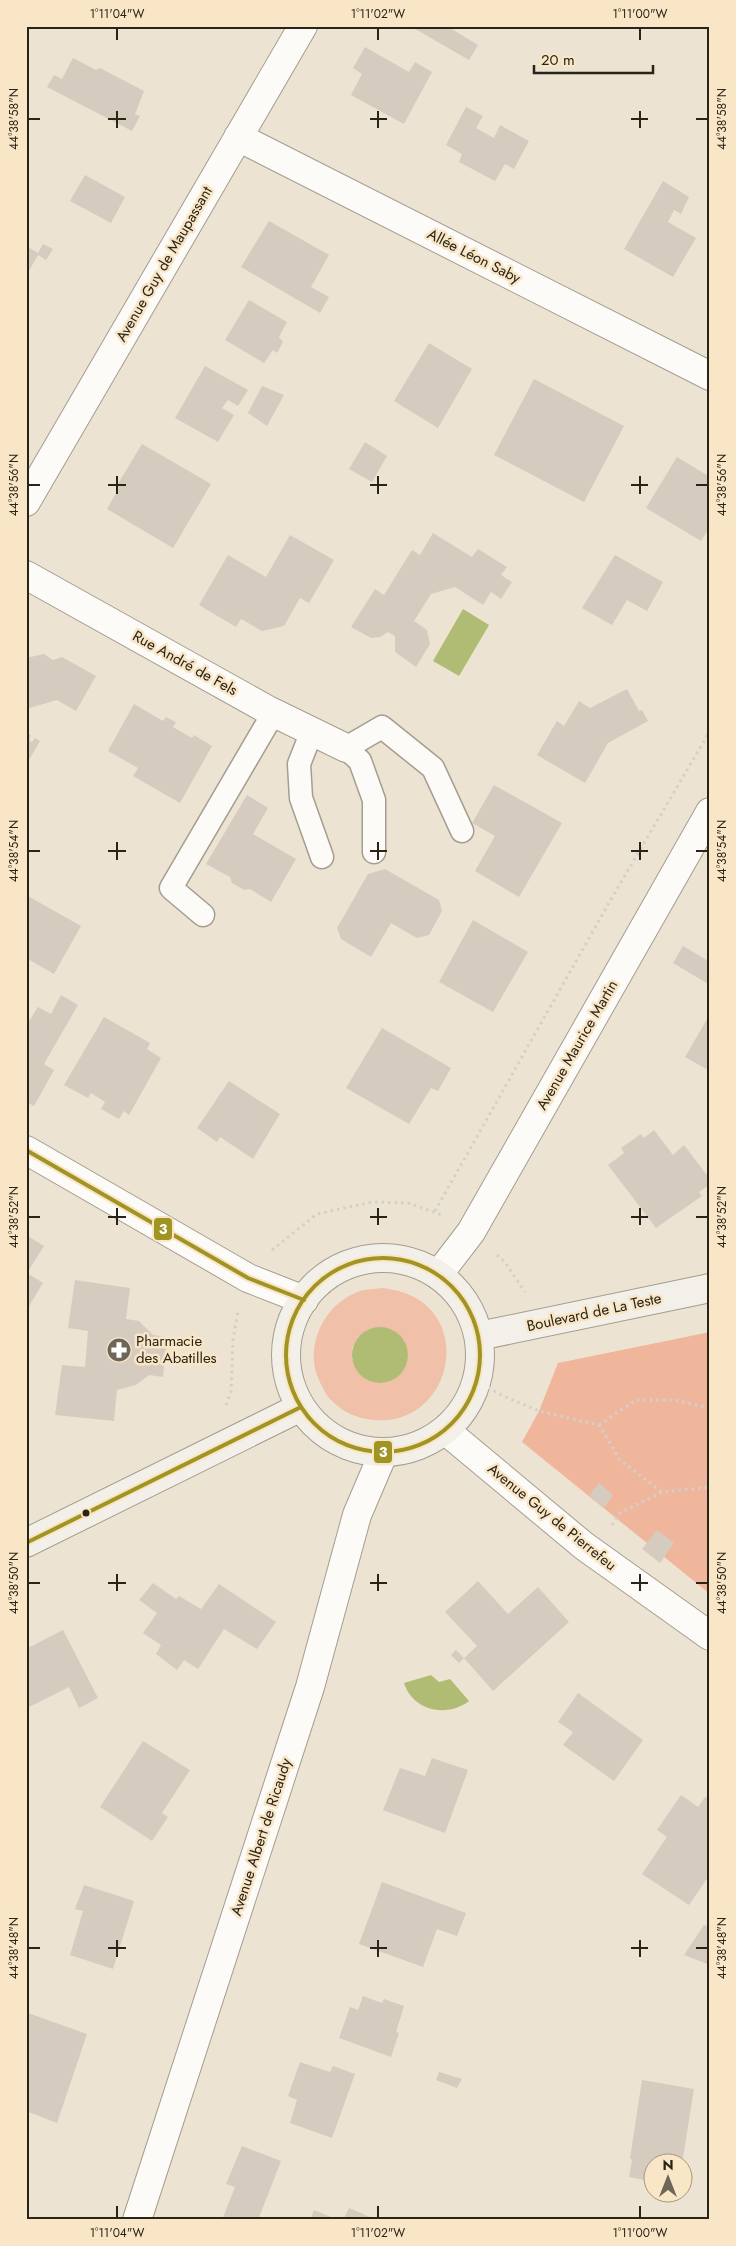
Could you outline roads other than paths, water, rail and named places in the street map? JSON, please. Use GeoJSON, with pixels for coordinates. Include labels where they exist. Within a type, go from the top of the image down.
{"type":"FeatureCollection","features":[{"type":"Feature","properties":{"kind":"main road"},"geometry":{"type":"LineString","coordinates":[[397,1258],[412,1261],[438,1274],[460,1295],[479,1336],[478,1381],[466,1408],[446,1431],[422,1446],[382,1454],[354,1450],[318,1429],[299,1408],[288,1380],[284,1358],[290,1323],[304,1300],[329,1273],[363,1259],[397,1258]]}},
{"type":"Feature","properties":{"kind":"main road","name":"Boulevard de La Teste"},"geometry":{"type":"LineString","coordinates":[[479,1336],[710,1288]]}},
{"type":"Feature","properties":{"kind":"main road"},"geometry":{"type":"LineString","coordinates":[[26,1542],[299,1408]]}},
{"type":"Feature","properties":{"kind":"street","name":"Avenue Guy de Maupassant"},"geometry":{"type":"LineString","coordinates":[[26,502],[304,26]]}},
{"type":"Feature","properties":{"kind":"street","name":"Allée Léon Saby"},"geometry":{"type":"LineString","coordinates":[[238,137],[710,376]]}},
{"type":"Feature","properties":{"kind":"street","name":"Rue André de Fels"},"geometry":{"type":"LineString","coordinates":[[26,575],[274,712],[346,748]]}},
{"type":"Feature","properties":{"kind":"street","name":"Avenue Maurice Martin"},"geometry":{"type":"LineString","coordinates":[[438,1274],[471,1232],[710,812]]}},
{"type":"Feature","properties":{"kind":"street"},"geometry":{"type":"LineString","coordinates":[[26,1150],[248,1278],[304,1300]]}},
{"type":"Feature","properties":{"kind":"street","name":"Avenue Guy de Pierrefeu"},"geometry":{"type":"LineString","coordinates":[[446,1431],[593,1553],[710,1636]]}},
{"type":"Feature","properties":{"kind":"street","name":"Avenue Albert de Ricaudy"},"geometry":{"type":"LineString","coordinates":[[137,2220],[310,1687],[357,1515],[382,1454]]}},
{"type":"Feature","properties":{"kind":"lane"},"geometry":{"type":"LineString","coordinates":[[203,915],[170,888],[274,712]]}},
{"type":"Feature","properties":{"kind":"lane"},"geometry":{"type":"LineString","coordinates":[[374,852],[374,800],[360,761],[346,748],[382,727],[433,768],[462,831]]}},
{"type":"Feature","properties":{"kind":"lane"},"geometry":{"type":"LineString","coordinates":[[312,731],[299,764],[301,798],[322,857]]}},
{"type":"Feature","properties":{"kind":"place","name":"Pharmacie des Abatilles"},"geometry":{"type":"Point","coordinates":[119,1350]}}]}
